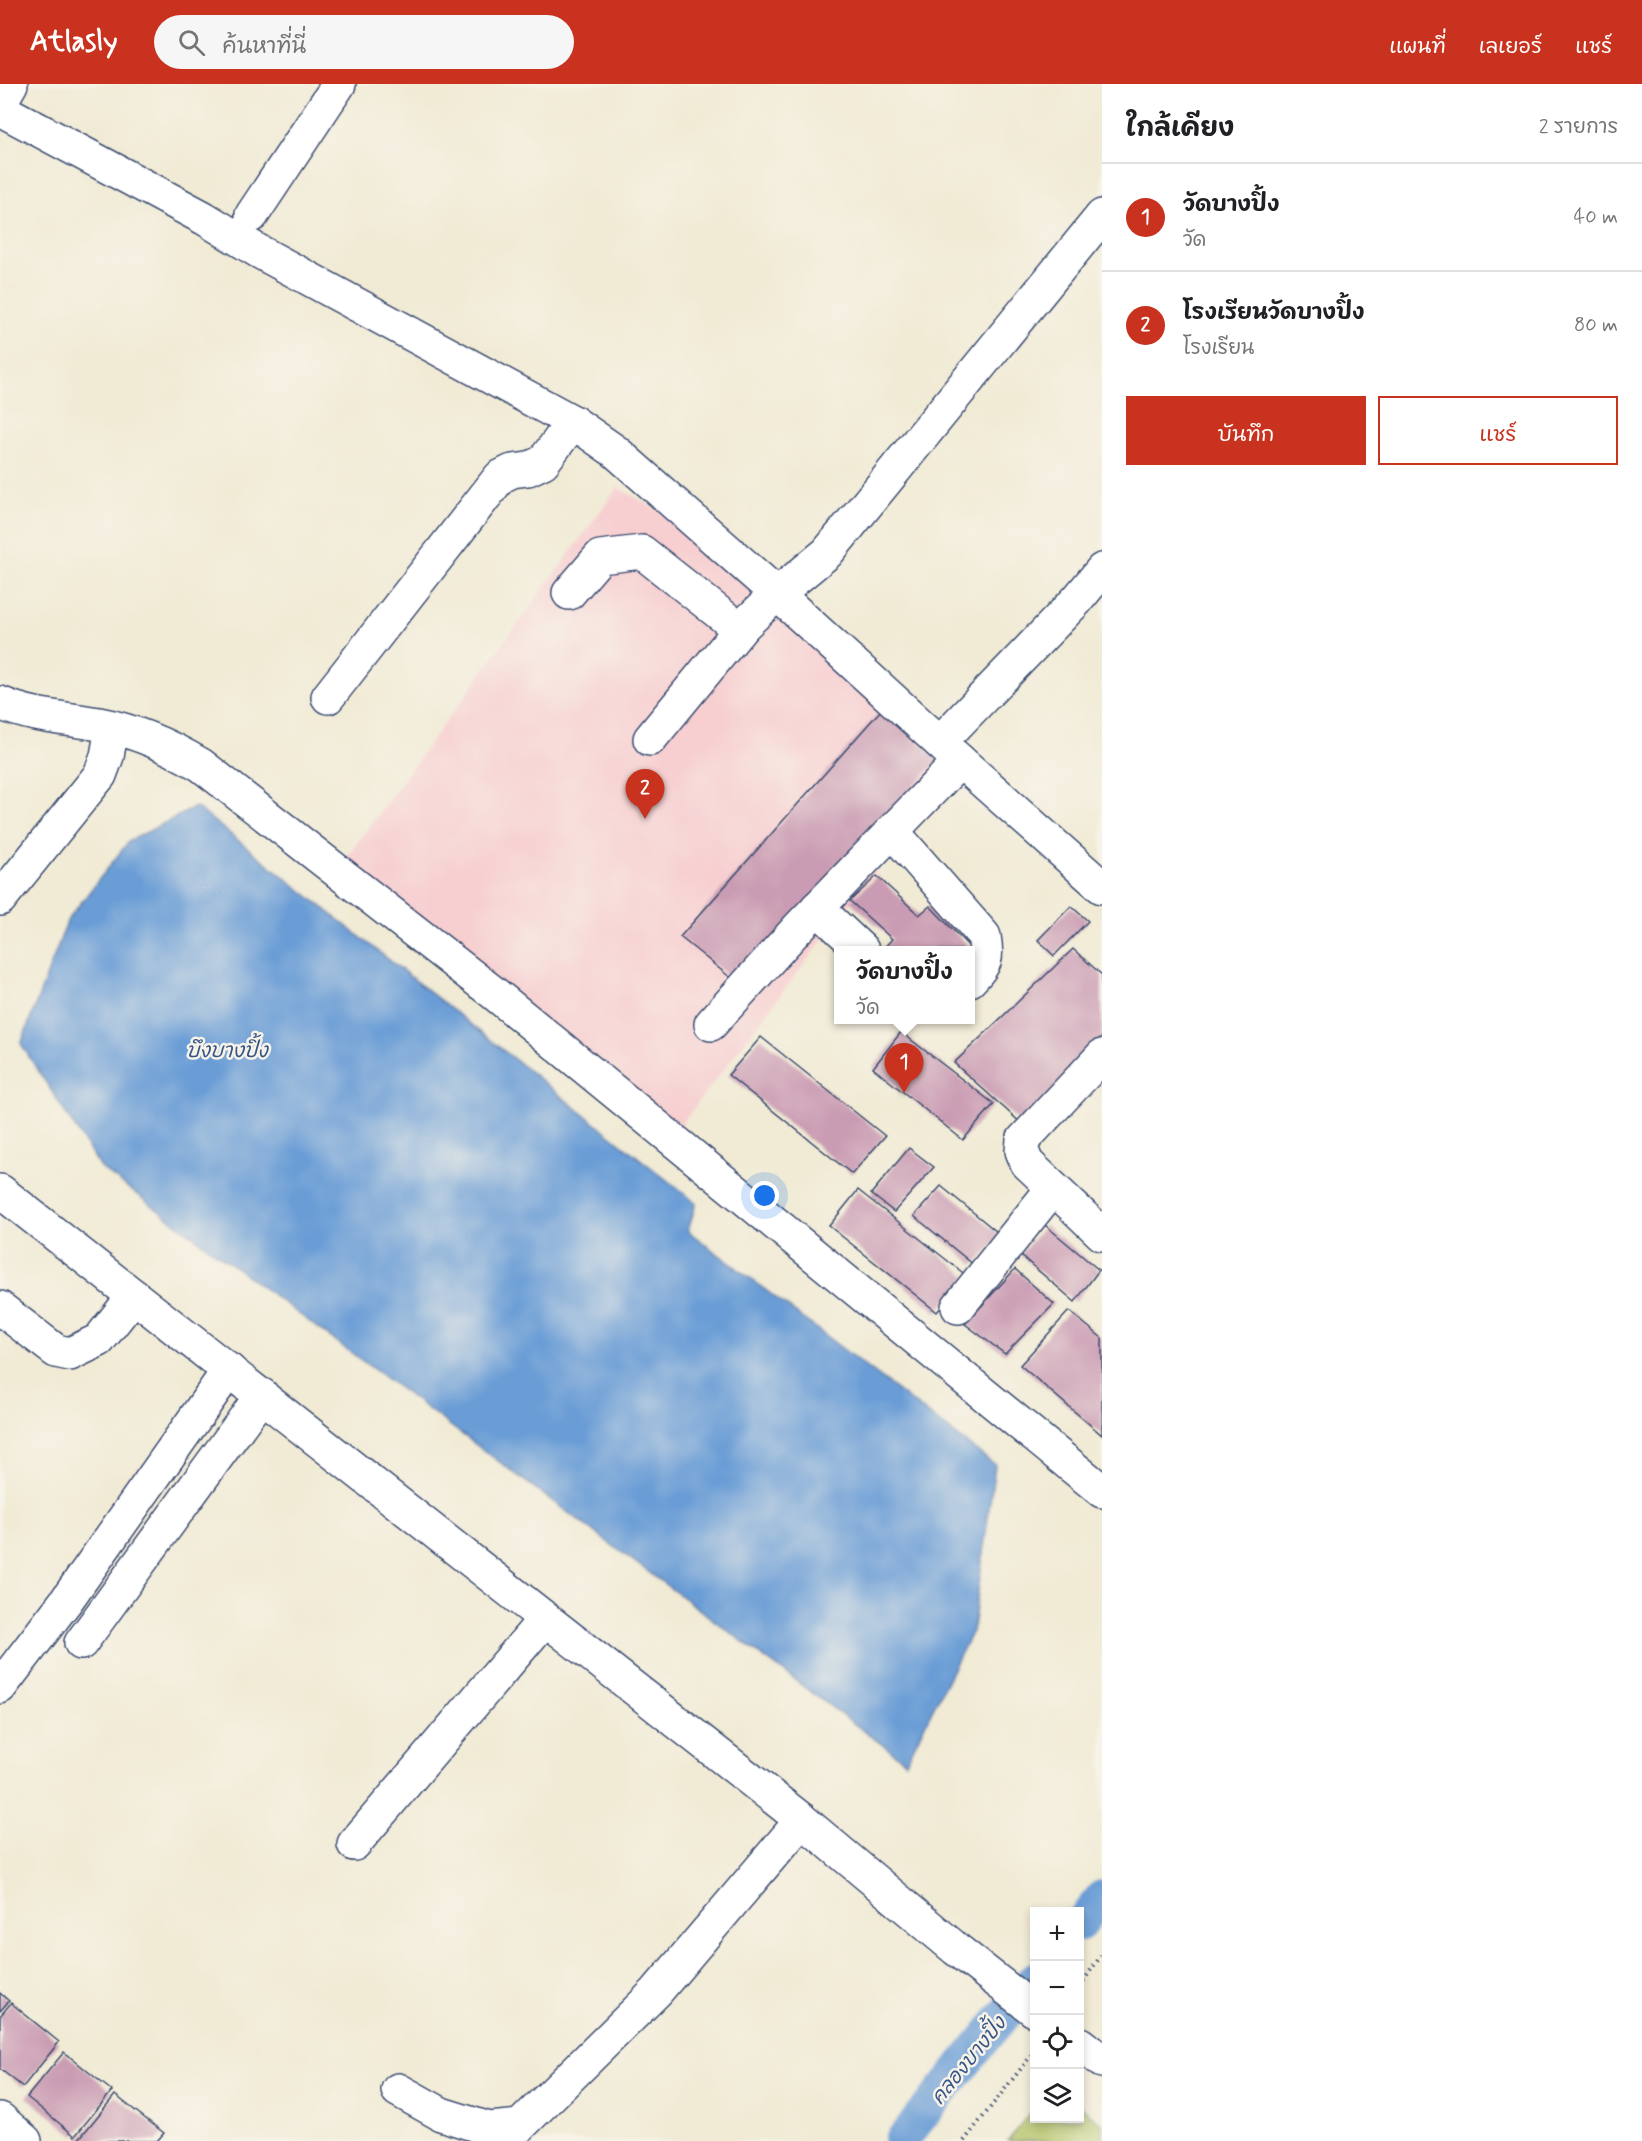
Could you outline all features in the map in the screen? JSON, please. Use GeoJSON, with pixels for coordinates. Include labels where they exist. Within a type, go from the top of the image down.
{"type":"FeatureCollection","features":[{"type":"Feature","properties":{"kind":"street"},"geometry":{"type":"LineString","coordinates":[[0,103],[11,84]]}},
{"type":"Feature","properties":{"kind":"street"},"geometry":{"type":"LineString","coordinates":[[252,215],[339,84]]}},
{"type":"Feature","properties":{"kind":"street"},"geometry":{"type":"LineString","coordinates":[[0,110],[204,218],[258,251],[573,422],[616,452],[1102,887]]}},
{"type":"Feature","properties":{"kind":"street"},"geometry":{"type":"LineString","coordinates":[[650,739],[743,626],[777,594],[827,553],[1102,216]]}},
{"type":"Feature","properties":{"kind":"street"},"geometry":{"type":"LineString","coordinates":[[328,697],[500,477],[543,462],[573,422]]}},
{"type":"Feature","properties":{"kind":"street"},"geometry":{"type":"LineString","coordinates":[[569,593],[600,557],[642,552],[733,624],[743,626]]}},
{"type":"Feature","properties":{"kind":"street"},"geometry":{"type":"LineString","coordinates":[[711,1024],[817,908],[892,831],[950,752],[1102,570]]}},
{"type":"Feature","properties":{"kind":"street"},"geometry":{"type":"LineString","coordinates":[[0,703],[40,715],[112,728],[169,746],[201,765],[495,994],[1102,1491]]}},
{"type":"Feature","properties":{"kind":"street"},"geometry":{"type":"LineString","coordinates":[[0,899],[100,774],[107,756],[112,728]]}},
{"type":"Feature","properties":{"kind":"street"},"geometry":{"type":"LineString","coordinates":[[892,831],[984,936],[987,953],[983,967],[975,975]]}},
{"type":"Feature","properties":{"kind":"street"},"geometry":{"type":"LineString","coordinates":[[817,908],[857,946]]}},
{"type":"Feature","properties":{"kind":"street"},"geometry":{"type":"LineString","coordinates":[[1102,1056],[1023,1140],[1022,1151],[1027,1162],[1102,1234]]}},
{"type":"Feature","properties":{"kind":"street"},"geometry":{"type":"LineString","coordinates":[[958,1307],[1053,1188]]}},
{"type":"Feature","properties":{"kind":"street"},"geometry":{"type":"LineString","coordinates":[[0,1191],[802,1820],[956,1949],[1030,2006]]}},
{"type":"Feature","properties":{"kind":"street"},"geometry":{"type":"LineString","coordinates":[[0,1308],[56,1351],[70,1354],[99,1340],[134,1296]]}},
{"type":"Feature","properties":{"kind":"street"},"geometry":{"type":"LineString","coordinates":[[0,1687],[66,1600],[229,1370]]}},
{"type":"Feature","properties":{"kind":"street"},"geometry":{"type":"LineString","coordinates":[[81,1643],[262,1395]]}},
{"type":"Feature","properties":{"kind":"street"},"geometry":{"type":"LineString","coordinates":[[354,1844],[545,1618]]}},
{"type":"Feature","properties":{"kind":"street"},"geometry":{"type":"LineString","coordinates":[[398,2090],[441,2114],[489,2129],[520,2126],[656,1992],[802,1820]]}},
{"type":"Feature","properties":{"kind":"street"},"geometry":{"type":"LineString","coordinates":[[0,2119],[25,2141]]}},
{"type":"Feature","properties":{"kind":"path"},"geometry":{"type":"LineString","coordinates":[[1084,1980],[1102,1954]]}},
{"type":"Feature","properties":{"kind":"path"},"geometry":{"type":"LineString","coordinates":[[964,2141],[1030,2058]]}},
{"type":"Feature","properties":{"kind":"shaded area"},"geometry":{"type":"Polygon","coordinates":[[[618,487],[730,553],[960,761],[680,1126],[332,877],[618,487]]]}},
{"type":"Feature","properties":{"kind":"green space"},"geometry":{"type":"Polygon","coordinates":[[[1084,2109],[1102,2124],[1102,2141],[1008,2141],[1030,2113],[1030,2123],[1084,2123],[1084,2109]]]}},
{"type":"Feature","properties":{"kind":"water","name":"บึงบางปิ้ง"},"geometry":{"type":"Polygon","coordinates":[[[196,807],[696,1203],[688,1231],[995,1465],[973,1629],[906,1762],[101,1168],[21,1044],[68,919],[129,841],[196,807]]]}},
{"type":"Feature","properties":{"kind":"building"},"geometry":{"type":"Polygon","coordinates":[[[881,710],[939,759],[736,982],[680,937],[881,710]]]}},
{"type":"Feature","properties":{"kind":"building"},"geometry":{"type":"Polygon","coordinates":[[[877,876],[919,915],[930,906],[968,946],[886,946],[892,939],[850,901],[877,876]]]}},
{"type":"Feature","properties":{"kind":"building"},"geometry":{"type":"Polygon","coordinates":[[[1071,906],[1088,921],[1054,956],[1038,940],[1071,906]]]}},
{"type":"Feature","properties":{"kind":"building"},"geometry":{"type":"Polygon","coordinates":[[[1073,949],[1102,975],[1102,1045],[1022,1124],[954,1063],[1073,949]]]}},
{"type":"Feature","properties":{"kind":"building"},"geometry":{"type":"Polygon","coordinates":[[[901,1032],[994,1104],[963,1140],[873,1068],[901,1032]]]}},
{"type":"Feature","properties":{"kind":"building"},"geometry":{"type":"Polygon","coordinates":[[[761,1037],[885,1136],[852,1174],[728,1075],[761,1037]]]}},
{"type":"Feature","properties":{"kind":"building"},"geometry":{"type":"Polygon","coordinates":[[[909,1148],[934,1167],[894,1212],[871,1194],[909,1148]]]}},
{"type":"Feature","properties":{"kind":"building"},"geometry":{"type":"Polygon","coordinates":[[[941,1186],[1002,1236],[974,1265],[914,1216],[941,1186]]]}},
{"type":"Feature","properties":{"kind":"building"},"geometry":{"type":"Polygon","coordinates":[[[858,1190],[967,1276],[937,1312],[829,1226],[858,1190]]]}},
{"type":"Feature","properties":{"kind":"building"},"geometry":{"type":"Polygon","coordinates":[[[1045,1225],[1099,1270],[1075,1302],[1020,1255],[1045,1225]]]}},
{"type":"Feature","properties":{"kind":"building"},"geometry":{"type":"Polygon","coordinates":[[[1015,1269],[1054,1304],[1005,1354],[965,1324],[1015,1269]]]}},
{"type":"Feature","properties":{"kind":"building"},"geometry":{"type":"Polygon","coordinates":[[[1069,1311],[1102,1338],[1102,1435],[1020,1365],[1069,1311]]]}},
{"type":"Feature","properties":{"kind":"building"},"geometry":{"type":"Polygon","coordinates":[[[0,1993],[9,2001],[0,2011],[0,1993]]]}},
{"type":"Feature","properties":{"kind":"building"},"geometry":{"type":"Polygon","coordinates":[[[11,2003],[59,2042],[23,2087],[0,2069],[0,2016],[11,2003]]]}},
{"type":"Feature","properties":{"kind":"building"},"geometry":{"type":"Polygon","coordinates":[[[64,2052],[112,2091],[75,2136],[27,2097],[64,2052]]]}},
{"type":"Feature","properties":{"kind":"building"},"geometry":{"type":"Polygon","coordinates":[[[115,2095],[164,2133],[157,2141],[81,2141],[79,2139],[115,2095]]]}},
{"type":"Feature","properties":{"kind":"waterway","name":"คลองบางปิ้ง"},"geometry":{"type":"LineString","coordinates":[[1084,1919],[1102,1897]]}},
{"type":"Feature","properties":{"kind":"waterway","name":"คลองบางปิ้ง"},"geometry":{"type":"LineString","coordinates":[[901,2141],[1030,1984]]}},
{"type":"Feature","properties":{"kind":"place","name":"โรงเรียนวัดบางปิ้ง"},"geometry":{"type":"Point","coordinates":[645,819]}},
{"type":"Feature","properties":{"kind":"place","name":"วัดบางปิ้ง"},"geometry":{"type":"Point","coordinates":[904,1093]}}]}
